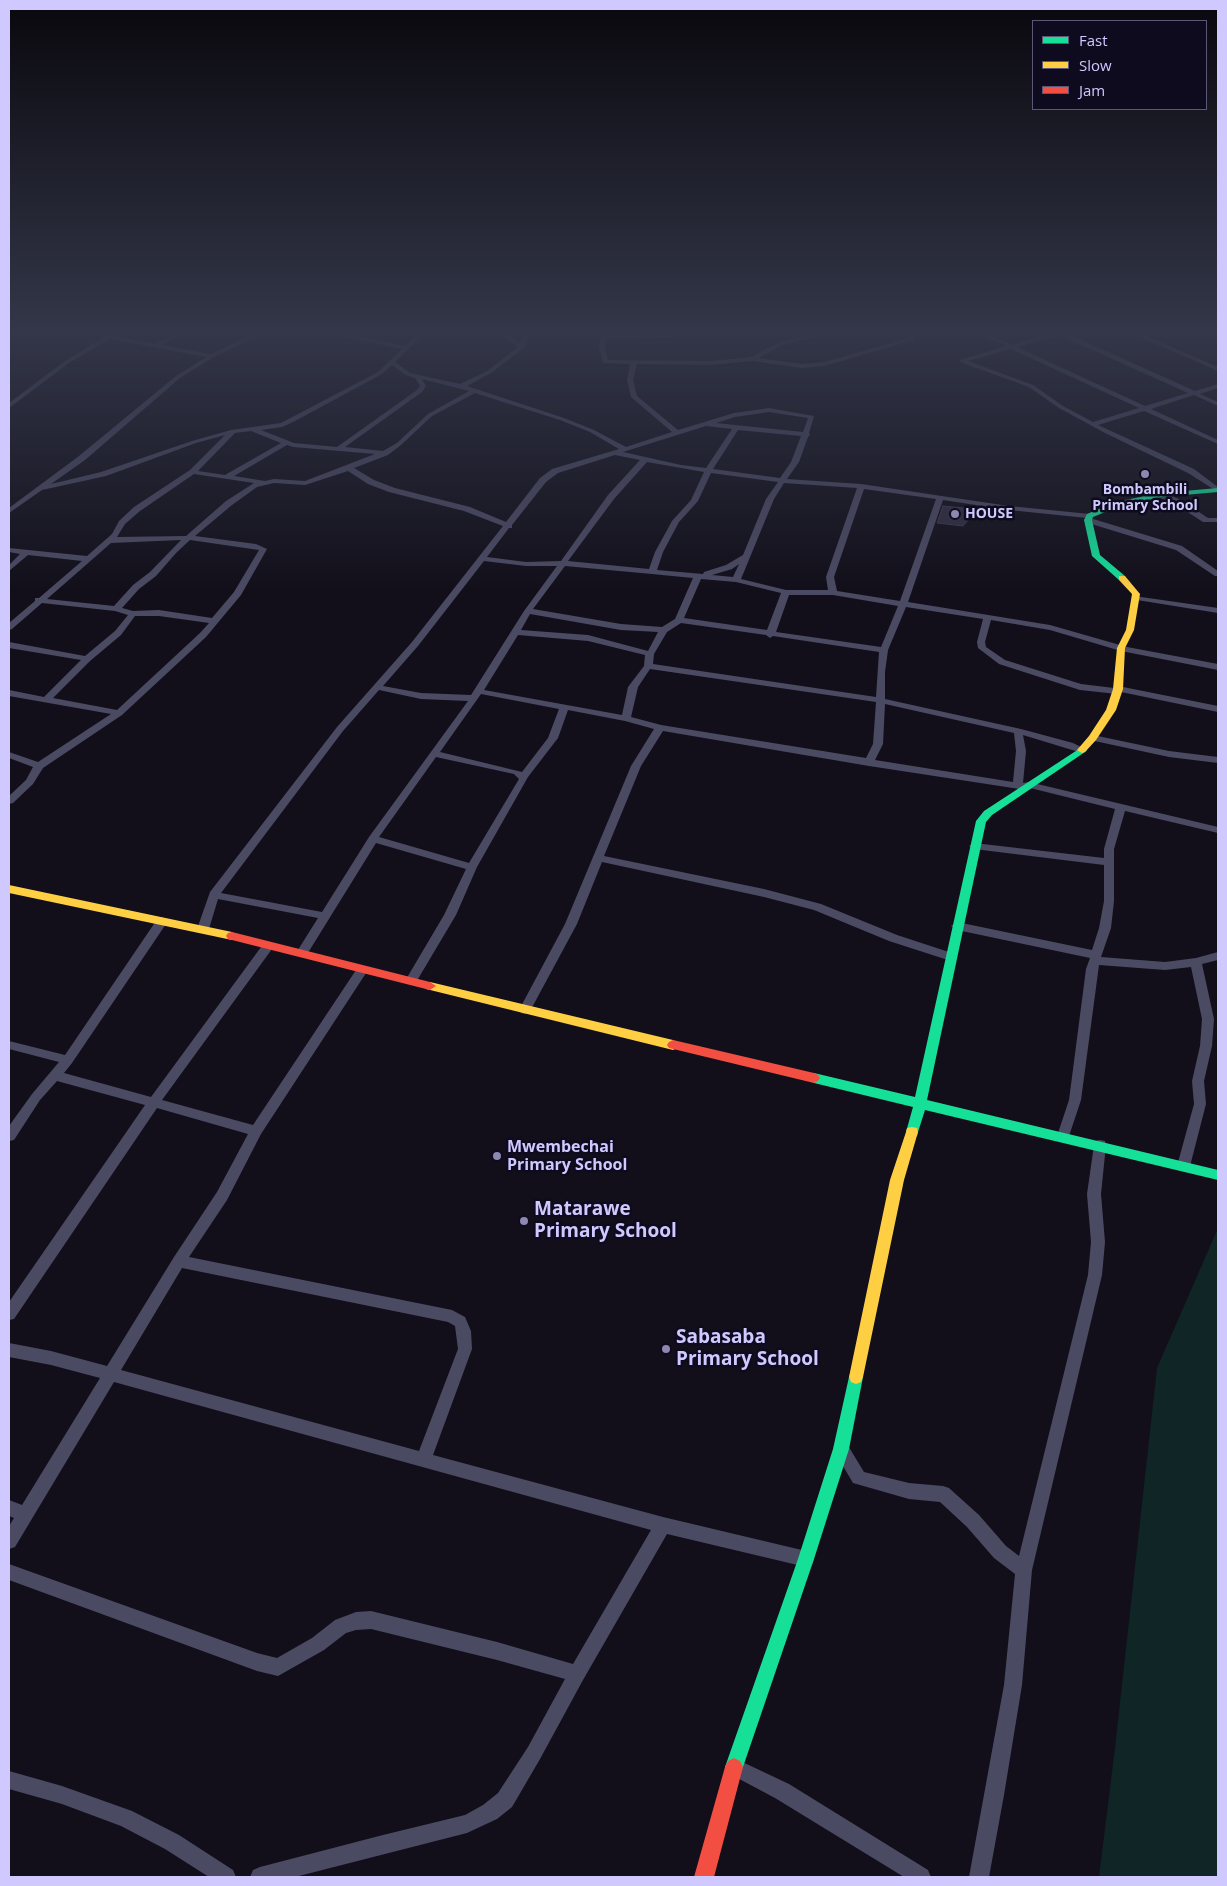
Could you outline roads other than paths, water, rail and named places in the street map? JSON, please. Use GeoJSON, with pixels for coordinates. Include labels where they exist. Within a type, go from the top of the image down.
{"type":"FeatureCollection","features":[{"type":"Feature","properties":{"kind":"street"},"geometry":{"type":"LineString","coordinates":[[9,511],[82,458],[129,418]]}},
{"type":"Feature","properties":{"kind":"street"},"geometry":{"type":"LineString","coordinates":[[38,489],[103,474],[194,442],[233,431],[282,425],[297,418]]}},
{"type":"Feature","properties":{"kind":"street"},"geometry":{"type":"LineString","coordinates":[[338,449],[382,418]]}},
{"type":"Feature","properties":{"kind":"street"},"geometry":{"type":"LineString","coordinates":[[193,472],[262,482],[305,483],[385,453],[399,444],[427,418]]}},
{"type":"Feature","properties":{"kind":"street"},"geometry":{"type":"LineString","coordinates":[[559,418],[592,431],[623,448]]}},
{"type":"Feature","properties":{"kind":"street"},"geometry":{"type":"LineString","coordinates":[[660,418],[676,432]]}},
{"type":"Feature","properties":{"kind":"street"},"geometry":{"type":"LineString","coordinates":[[202,929],[214,895],[298,782],[484,559],[543,480],[556,471],[623,448],[723,418]]}},
{"type":"Feature","properties":{"kind":"street"},"geometry":{"type":"LineString","coordinates":[[736,580],[770,499],[785,480],[806,435],[812,418]]}},
{"type":"Feature","properties":{"kind":"street"},"geometry":{"type":"LineString","coordinates":[[1082,418],[1191,471],[1218,490]]}},
{"type":"Feature","properties":{"kind":"street"},"geometry":{"type":"LineString","coordinates":[[1093,424],[1114,418]]}},
{"type":"Feature","properties":{"kind":"street"},"geometry":{"type":"LineString","coordinates":[[1169,418],[1218,442]]}},
{"type":"Feature","properties":{"kind":"street"},"geometry":{"type":"LineString","coordinates":[[701,424],[806,435]]}},
{"type":"Feature","properties":{"kind":"street"},"geometry":{"type":"LineString","coordinates":[[253,429],[285,444],[385,453]]}},
{"type":"Feature","properties":{"kind":"street"},"geometry":{"type":"LineString","coordinates":[[652,572],[659,552],[676,521],[694,501],[709,469],[735,429]]}},
{"type":"Feature","properties":{"kind":"street"},"geometry":{"type":"LineString","coordinates":[[9,627],[38,600],[109,541],[122,522],[193,472],[233,431]]}},
{"type":"Feature","properties":{"kind":"street"},"geometry":{"type":"LineString","coordinates":[[228,476],[285,444]]}},
{"type":"Feature","properties":{"kind":"street"},"geometry":{"type":"LineString","coordinates":[[612,452],[644,460],[785,480],[862,486],[940,499],[1088,518],[1179,548],[1202,561],[1218,574]]}},
{"type":"Feature","properties":{"kind":"street"},"geometry":{"type":"LineString","coordinates":[[302,953],[373,839],[435,754],[528,612],[611,497],[644,460]]}},
{"type":"Feature","properties":{"kind":"street"},"geometry":{"type":"LineString","coordinates":[[349,468],[371,482],[392,490],[467,510],[509,526]]}},
{"type":"Feature","properties":{"kind":"street"},"geometry":{"type":"LineString","coordinates":[[116,609],[173,551],[229,503],[262,482]]}},
{"type":"Feature","properties":{"kind":"street"},"geometry":{"type":"LineString","coordinates":[[833,593],[830,578],[862,486]]}},
{"type":"Feature","properties":{"kind":"street"},"geometry":{"type":"LineString","coordinates":[[1088,518],[1118,504],[1161,495],[1218,490]]}},
{"type":"Feature","properties":{"kind":"street"},"geometry":{"type":"LineString","coordinates":[[1161,495],[1178,502],[1206,520],[1218,520]]}},
{"type":"Feature","properties":{"kind":"street"},"geometry":{"type":"LineString","coordinates":[[869,763],[878,744],[880,729],[879,700],[884,650],[903,604],[940,499]]}},
{"type":"Feature","properties":{"kind":"street"},"geometry":{"type":"LineString","coordinates":[[704,1877],[734,1768],[806,1559],[841,1449],[897,1180],[920,1104],[974,846],[981,821],[988,813],[1024,786],[1082,750],[1094,738],[1110,710],[1117,690],[1122,648],[1130,630],[1136,594],[1128,583],[1096,556],[1088,518]]}},
{"type":"Feature","properties":{"kind":"street"},"geometry":{"type":"LineString","coordinates":[[9,801],[30,782],[39,766],[119,713],[204,635],[238,593],[263,549],[256,546],[189,538],[122,539],[109,541]]}},
{"type":"Feature","properties":{"kind":"street"},"geometry":{"type":"LineString","coordinates":[[9,550],[89,559]]}},
{"type":"Feature","properties":{"kind":"street"},"geometry":{"type":"LineString","coordinates":[[9,569],[26,552]]}},
{"type":"Feature","properties":{"kind":"street"},"geometry":{"type":"LineString","coordinates":[[626,718],[632,687],[648,666],[650,654],[664,630],[679,620],[702,575],[729,567],[741,561],[747,554]]}},
{"type":"Feature","properties":{"kind":"street"},"geometry":{"type":"LineString","coordinates":[[484,559],[526,564],[564,562],[652,572],[702,575],[736,580],[786,592],[833,593],[1050,628],[1122,648],[1218,666]]}},
{"type":"Feature","properties":{"kind":"street"},"geometry":{"type":"LineString","coordinates":[[770,635],[786,592]]}},
{"type":"Feature","properties":{"kind":"street"},"geometry":{"type":"LineString","coordinates":[[1136,598],[1218,611]]}},
{"type":"Feature","properties":{"kind":"street"},"geometry":{"type":"LineString","coordinates":[[38,600],[116,609],[134,614],[159,613],[214,621]]}},
{"type":"Feature","properties":{"kind":"street"},"geometry":{"type":"LineString","coordinates":[[528,612],[621,626],[664,630]]}},
{"type":"Feature","properties":{"kind":"street"},"geometry":{"type":"LineString","coordinates":[[46,700],[87,659],[118,633],[134,614]]}},
{"type":"Feature","properties":{"kind":"street"},"geometry":{"type":"LineString","coordinates":[[988,617],[981,642],[982,648],[1002,662],[1080,687],[1117,690],[1218,709]]}},
{"type":"Feature","properties":{"kind":"street"},"geometry":{"type":"LineString","coordinates":[[679,620],[770,635],[884,650]]}},
{"type":"Feature","properties":{"kind":"street"},"geometry":{"type":"LineString","coordinates":[[516,632],[588,638],[650,654]]}},
{"type":"Feature","properties":{"kind":"street"},"geometry":{"type":"LineString","coordinates":[[9,645],[87,659]]}},
{"type":"Feature","properties":{"kind":"street"},"geometry":{"type":"LineString","coordinates":[[648,666],[879,700],[1018,732],[1070,745],[1082,750]]}},
{"type":"Feature","properties":{"kind":"street"},"geometry":{"type":"LineString","coordinates":[[376,687],[421,696],[475,694],[565,706],[626,718],[660,728],[869,763],[1024,786],[1218,830]]}},
{"type":"Feature","properties":{"kind":"street"},"geometry":{"type":"LineString","coordinates":[[9,693],[119,713]]}},
{"type":"Feature","properties":{"kind":"street"},"geometry":{"type":"LineString","coordinates":[[411,981],[450,915],[472,867],[522,784],[524,776],[553,738],[565,706]]}},
{"type":"Feature","properties":{"kind":"street"},"geometry":{"type":"LineString","coordinates":[[525,1010],[570,924],[600,858],[636,766],[660,728]]}},
{"type":"Feature","properties":{"kind":"street"},"geometry":{"type":"LineString","coordinates":[[1018,732],[1024,786]]}},
{"type":"Feature","properties":{"kind":"street"},"geometry":{"type":"LineString","coordinates":[[1094,738],[1169,754],[1218,760]]}},
{"type":"Feature","properties":{"kind":"street"},"geometry":{"type":"LineString","coordinates":[[435,754],[506,769],[524,776]]}},
{"type":"Feature","properties":{"kind":"street"},"geometry":{"type":"LineString","coordinates":[[9,755],[39,766]]}},
{"type":"Feature","properties":{"kind":"street"},"geometry":{"type":"LineString","coordinates":[[1062,1136],[1075,1100],[1082,1056],[1089,985],[1110,901],[1109,849],[1121,807]]}},
{"type":"Feature","properties":{"kind":"street"},"geometry":{"type":"LineString","coordinates":[[373,839],[472,867]]}},
{"type":"Feature","properties":{"kind":"street"},"geometry":{"type":"LineString","coordinates":[[974,846],[1110,862]]}},
{"type":"Feature","properties":{"kind":"street"},"geometry":{"type":"LineString","coordinates":[[600,858],[799,902],[951,957]]}},
{"type":"Feature","properties":{"kind":"street"},"geometry":{"type":"LineString","coordinates":[[9,888],[202,929],[525,1010],[1100,1145],[1218,1175]]}},
{"type":"Feature","properties":{"kind":"street"},"geometry":{"type":"LineString","coordinates":[[214,895],[326,916]]}},
{"type":"Feature","properties":{"kind":"street"},"geometry":{"type":"LineString","coordinates":[[9,1136],[54,1075],[68,1060],[162,921]]}},
{"type":"Feature","properties":{"kind":"street"},"geometry":{"type":"LineString","coordinates":[[957,926],[1095,958],[1148,966],[1196,962],[1218,956]]}},
{"type":"Feature","properties":{"kind":"street"},"geometry":{"type":"LineString","coordinates":[[9,1314],[154,1102],[268,946]]}},
{"type":"Feature","properties":{"kind":"street"},"geometry":{"type":"LineString","coordinates":[[1184,1166],[1200,1104],[1198,1081],[1206,1046],[1208,1019],[1196,962]]}},
{"type":"Feature","properties":{"kind":"street"},"geometry":{"type":"LineString","coordinates":[[9,1541],[111,1376],[179,1261],[222,1196],[256,1132],[362,970]]}},
{"type":"Feature","properties":{"kind":"street"},"geometry":{"type":"LineString","coordinates":[[9,1045],[68,1060]]}},
{"type":"Feature","properties":{"kind":"street"},"geometry":{"type":"LineString","coordinates":[[54,1075],[256,1132]]}},
{"type":"Feature","properties":{"kind":"street"},"geometry":{"type":"LineString","coordinates":[[979,1877],[1013,1685],[1024,1570],[1095,1275],[1098,1242],[1094,1194],[1100,1145]]}},
{"type":"Feature","properties":{"kind":"street"},"geometry":{"type":"LineString","coordinates":[[179,1261],[452,1316],[460,1322],[464,1331],[465,1348],[424,1459]]}},
{"type":"Feature","properties":{"kind":"street"},"geometry":{"type":"LineString","coordinates":[[9,1350],[51,1358],[111,1376],[663,1525],[806,1559]]}},
{"type":"Feature","properties":{"kind":"street"},"geometry":{"type":"LineString","coordinates":[[841,1449],[859,1478],[909,1491],[943,1494],[974,1521],[1000,1552],[1024,1570]]}},
{"type":"Feature","properties":{"kind":"street"},"geometry":{"type":"LineString","coordinates":[[9,1508],[26,1514]]}},
{"type":"Feature","properties":{"kind":"street"},"geometry":{"type":"LineString","coordinates":[[260,1877],[467,1824],[490,1812],[513,1789],[663,1525]]}},
{"type":"Feature","properties":{"kind":"street"},"geometry":{"type":"LineString","coordinates":[[9,1572],[257,1662],[278,1667],[318,1644],[341,1626],[356,1621],[371,1620],[497,1651],[577,1674]]}},
{"type":"Feature","properties":{"kind":"street"},"geometry":{"type":"LineString","coordinates":[[734,1768],[782,1791],[921,1877]]}},
{"type":"Feature","properties":{"kind":"street"},"geometry":{"type":"LineString","coordinates":[[9,1780],[62,1795],[125,1818],[172,1842],[226,1877]]}},
{"type":"Feature","properties":{"kind":"place","name":"Bombambili Primary School"},"geometry":{"type":"Point","coordinates":[1145,474]}},
{"type":"Feature","properties":{"kind":"place","name":"HOUSE"},"geometry":{"type":"Point","coordinates":[955,514]}},
{"type":"Feature","properties":{"kind":"place","name":"Mwembechai Primary School"},"geometry":{"type":"Point","coordinates":[497,1156]}},
{"type":"Feature","properties":{"kind":"place","name":"Matarawe Primary School"},"geometry":{"type":"Point","coordinates":[524,1221]}},
{"type":"Feature","properties":{"kind":"place","name":"Sabasaba Primary School"},"geometry":{"type":"Point","coordinates":[666,1349]}}]}
